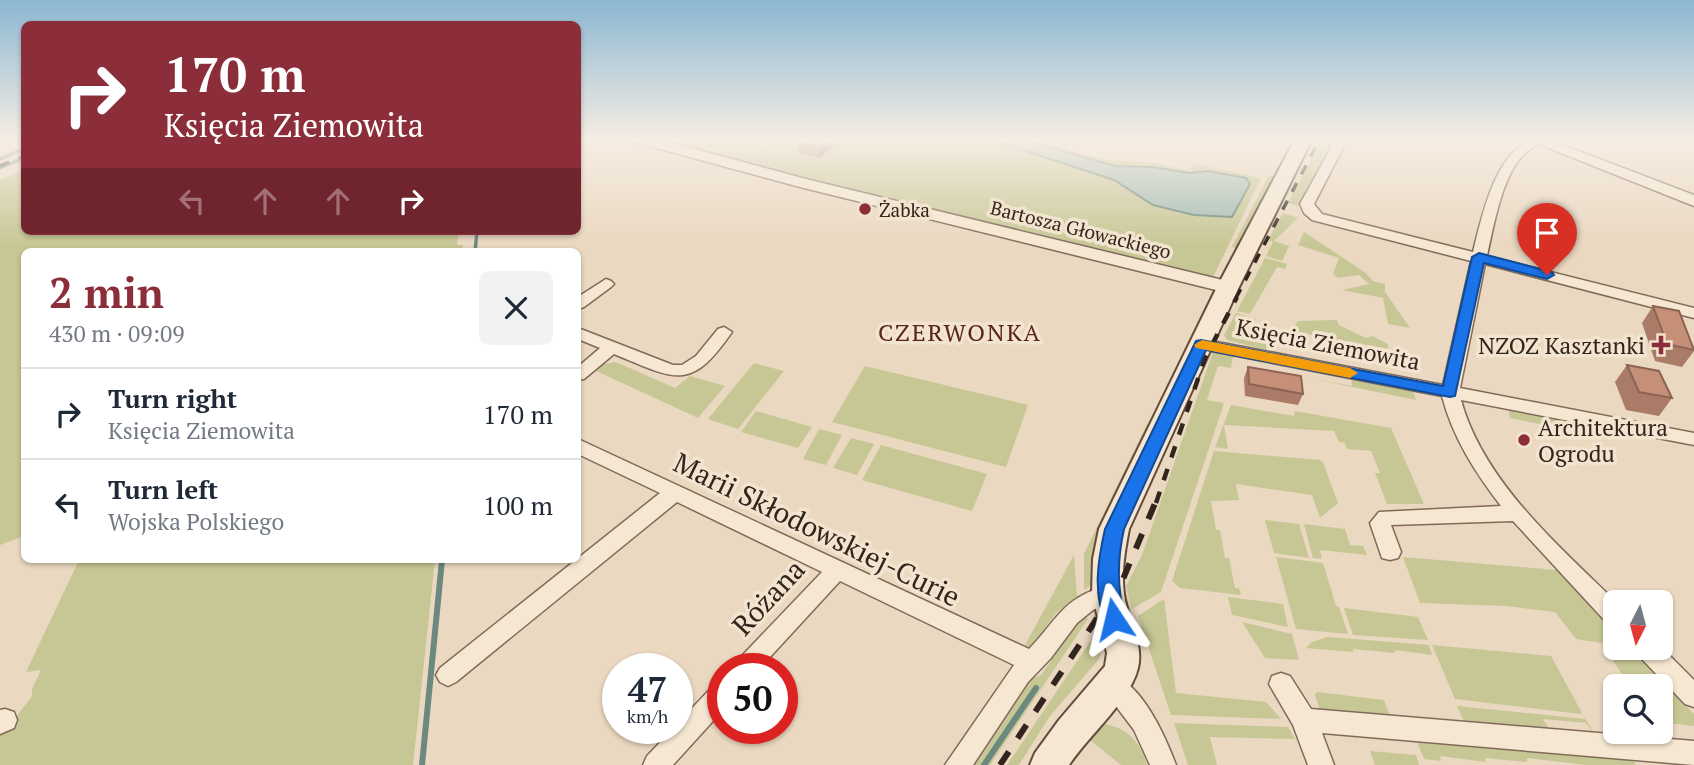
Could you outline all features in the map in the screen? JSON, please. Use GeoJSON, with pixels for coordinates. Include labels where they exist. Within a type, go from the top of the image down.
{"type":"FeatureCollection","features":[{"type":"Feature","properties":{"kind":"main road"},"geometry":{"type":"LineString","coordinates":[[1048,765],[1070,732],[1112,685],[1121,669],[1123,653],[1108,594],[1108,559],[1114,529],[1228,287],[1286,175]]}},
{"type":"Feature","properties":{"kind":"street","name":"Bartosza Głowackiego"},"geometry":{"type":"LineString","coordinates":[[771,175],[1228,287]]}},
{"type":"Feature","properties":{"kind":"street"},"geometry":{"type":"LineString","coordinates":[[1323,175],[1307,204],[1317,217],[1694,313]]}},
{"type":"Feature","properties":{"kind":"street"},"geometry":{"type":"LineString","coordinates":[[1504,175],[1479,257],[1450,392],[1458,423],[1482,464],[1517,513],[1603,603]]}},
{"type":"Feature","properties":{"kind":"street"},"geometry":{"type":"LineString","coordinates":[[1625,175],[1694,201]]}},
{"type":"Feature","properties":{"kind":"street"},"geometry":{"type":"LineString","coordinates":[[581,302],[606,284]]}},
{"type":"Feature","properties":{"kind":"street"},"geometry":{"type":"LineString","coordinates":[[581,334],[671,371],[684,372],[698,363],[724,332]]}},
{"type":"Feature","properties":{"kind":"street","name":"Księcia Ziemowita"},"geometry":{"type":"LineString","coordinates":[[1201,344],[1694,439]]}},
{"type":"Feature","properties":{"kind":"street"},"geometry":{"type":"LineString","coordinates":[[581,373],[611,348]]}},
{"type":"Feature","properties":{"kind":"street","name":"Marii Skłodowskiej-Curie"},"geometry":{"type":"LineString","coordinates":[[581,447],[1032,662]]}},
{"type":"Feature","properties":{"kind":"street"},"geometry":{"type":"LineString","coordinates":[[448,675],[675,492]]}},
{"type":"Feature","properties":{"kind":"street"},"geometry":{"type":"LineString","coordinates":[[1390,552],[1380,523],[1386,517],[1517,513]]}},
{"type":"Feature","properties":{"kind":"street","name":"Różana"},"geometry":{"type":"LineString","coordinates":[[759,653],[838,569]]}},
{"type":"Feature","properties":{"kind":"street"},"geometry":{"type":"LineString","coordinates":[[958,765],[1020,674],[1069,616],[1085,603],[1108,594]]}},
{"type":"Feature","properties":{"kind":"street"},"geometry":{"type":"LineString","coordinates":[[1658,660],[1694,696]]}},
{"type":"Feature","properties":{"kind":"street"},"geometry":{"type":"LineString","coordinates":[[1281,684],[1304,720],[1321,765]]}},
{"type":"Feature","properties":{"kind":"street"},"geometry":{"type":"LineString","coordinates":[[1112,685],[1135,708],[1147,725],[1163,765]]}},
{"type":"Feature","properties":{"kind":"street"},"geometry":{"type":"LineString","coordinates":[[656,765],[707,710]]}},
{"type":"Feature","properties":{"kind":"street"},"geometry":{"type":"LineString","coordinates":[[1304,720],[1694,753]]}},
{"type":"Feature","properties":{"kind":"green space"},"geometry":{"type":"Polygon","coordinates":[[[21,175],[21,235],[458,235],[457,245],[463,245],[463,248],[21,248],[21,537],[0,545],[0,180],[21,175]]]}},
{"type":"Feature","properties":{"kind":"green space"},"geometry":{"type":"Polygon","coordinates":[[[794,175],[1245,175],[1261,178],[1213,277],[794,175]]]}},
{"type":"Feature","properties":{"kind":"green space"},"geometry":{"type":"Polygon","coordinates":[[[1269,175],[1277,178],[1239,249],[1232,247],[1269,175]]]}},
{"type":"Feature","properties":{"kind":"green space"},"geometry":{"type":"Polygon","coordinates":[[[1303,175],[1321,175],[1305,208],[1288,203],[1303,175]]]}},
{"type":"Feature","properties":{"kind":"green space"},"geometry":{"type":"Polygon","coordinates":[[[1283,213],[1298,218],[1274,241],[1289,246],[1282,261],[1266,256],[1273,242],[1268,240],[1283,213]]]}},
{"type":"Feature","properties":{"kind":"green space"},"geometry":{"type":"Polygon","coordinates":[[[1304,232],[1366,273],[1373,281],[1385,284],[1385,292],[1410,328],[1388,324],[1383,298],[1342,290],[1369,284],[1359,275],[1338,278],[1333,274],[1339,258],[1298,245],[1304,232]]]}},
{"type":"Feature","properties":{"kind":"green space"},"geometry":{"type":"Polygon","coordinates":[[[1265,258],[1287,264],[1285,269],[1277,267],[1250,314],[1237,311],[1265,258]]]}},
{"type":"Feature","properties":{"kind":"green space"},"geometry":{"type":"Polygon","coordinates":[[[1236,313],[1256,319],[1253,325],[1244,324],[1269,335],[1266,350],[1227,340],[1224,335],[1236,313]]]}},
{"type":"Feature","properties":{"kind":"green space"},"geometry":{"type":"Polygon","coordinates":[[[1337,320],[1339,325],[1366,338],[1372,336],[1388,344],[1388,349],[1291,331],[1298,321],[1337,320]]]}},
{"type":"Feature","properties":{"kind":"green space"},"geometry":{"type":"Polygon","coordinates":[[[1213,352],[1233,355],[1231,368],[1218,366],[1207,400],[1224,403],[1161,592],[1132,609],[1126,586],[1142,555],[1213,352]]]}},
{"type":"Feature","properties":{"kind":"green space"},"geometry":{"type":"Polygon","coordinates":[[[616,362],[675,388],[690,376],[725,386],[698,418],[594,370],[604,364],[616,362]]]}},
{"type":"Feature","properties":{"kind":"green space"},"geometry":{"type":"Polygon","coordinates":[[[754,363],[784,371],[738,429],[708,419],[754,363]]]}},
{"type":"Feature","properties":{"kind":"green space"},"geometry":{"type":"Polygon","coordinates":[[[865,366],[1028,405],[1006,467],[832,422],[865,366]]]}},
{"type":"Feature","properties":{"kind":"green space"},"geometry":{"type":"Polygon","coordinates":[[[1304,377],[1352,386],[1351,377],[1412,389],[1416,400],[1304,377]]]}},
{"type":"Feature","properties":{"kind":"green space"},"geometry":{"type":"Polygon","coordinates":[[[1231,405],[1294,416],[1295,411],[1391,428],[1424,504],[1387,504],[1375,473],[1380,473],[1371,451],[1347,449],[1345,443],[1339,442],[1334,431],[1224,425],[1228,449],[1215,447],[1231,405]]]}},
{"type":"Feature","properties":{"kind":"green space"},"geometry":{"type":"Polygon","coordinates":[[[1508,407],[1559,417],[1564,429],[1510,418],[1508,407]]]}},
{"type":"Feature","properties":{"kind":"green space"},"geometry":{"type":"Polygon","coordinates":[[[756,411],[812,427],[798,448],[741,432],[756,411]]]}},
{"type":"Feature","properties":{"kind":"green space"},"geometry":{"type":"Polygon","coordinates":[[[1147,424],[1151,426],[1095,545],[1095,582],[1084,590],[1084,554],[1147,424]]]}},
{"type":"Feature","properties":{"kind":"green space"},"geometry":{"type":"Polygon","coordinates":[[[819,429],[842,435],[826,465],[803,459],[819,429]]]}},
{"type":"Feature","properties":{"kind":"green space"},"geometry":{"type":"Polygon","coordinates":[[[851,438],[874,444],[857,475],[833,468],[851,438]]]}},
{"type":"Feature","properties":{"kind":"green space"},"geometry":{"type":"Polygon","coordinates":[[[881,445],[987,474],[972,511],[862,480],[881,445]]]}},
{"type":"Feature","properties":{"kind":"green space"},"geometry":{"type":"Polygon","coordinates":[[[1214,451],[1320,460],[1338,503],[1320,518],[1312,495],[1236,484],[1239,500],[1211,501],[1216,530],[1220,530],[1225,558],[1229,558],[1235,588],[1239,588],[1241,595],[1180,588],[1172,581],[1214,451]]]}},
{"type":"Feature","properties":{"kind":"green space"},"geometry":{"type":"Polygon","coordinates":[[[1265,520],[1299,524],[1309,558],[1274,553],[1265,520]]]}},
{"type":"Feature","properties":{"kind":"green space"},"geometry":{"type":"Polygon","coordinates":[[[1304,524],[1345,529],[1350,545],[1363,546],[1367,555],[1320,550],[1322,559],[1313,558],[1304,524]]]}},
{"type":"Feature","properties":{"kind":"green space"},"geometry":{"type":"Polygon","coordinates":[[[1074,555],[1077,596],[1057,612],[1030,648],[1024,647],[1074,555]]]}},
{"type":"Feature","properties":{"kind":"green space"},"geometry":{"type":"Polygon","coordinates":[[[1276,557],[1323,563],[1348,634],[1296,629],[1276,557]]]}},
{"type":"Feature","properties":{"kind":"green space"},"geometry":{"type":"Polygon","coordinates":[[[1403,557],[1557,570],[1603,619],[1603,645],[1576,639],[1555,612],[1506,606],[1420,603],[1403,557]]]}},
{"type":"Feature","properties":{"kind":"green space"},"geometry":{"type":"Polygon","coordinates":[[[78,563],[435,563],[413,765],[0,765],[0,735],[32,696],[32,689],[41,670],[26,672],[78,563]]]}},
{"type":"Feature","properties":{"kind":"green space"},"geometry":{"type":"Polygon","coordinates":[[[1228,597],[1283,604],[1288,627],[1232,615],[1228,597]]]}},
{"type":"Feature","properties":{"kind":"green space"},"geometry":{"type":"Polygon","coordinates":[[[1164,599],[1176,693],[1266,702],[1281,719],[1171,715],[1138,616],[1164,599]]]}},
{"type":"Feature","properties":{"kind":"green space"},"geometry":{"type":"Polygon","coordinates":[[[1344,608],[1418,617],[1428,640],[1353,635],[1344,608]]]}},
{"type":"Feature","properties":{"kind":"green space"},"geometry":{"type":"Polygon","coordinates":[[[1084,615],[1088,619],[990,765],[968,765],[1026,680],[1041,675],[1084,615]]]}},
{"type":"Feature","properties":{"kind":"green space"},"geometry":{"type":"Polygon","coordinates":[[[1242,622],[1292,634],[1299,660],[1265,658],[1242,622]]]}},
{"type":"Feature","properties":{"kind":"green space"},"geometry":{"type":"Polygon","coordinates":[[[1096,633],[1101,651],[1099,659],[1050,716],[1019,765],[1007,765],[1096,633]]]}},
{"type":"Feature","properties":{"kind":"green space"},"geometry":{"type":"Polygon","coordinates":[[[1328,637],[1429,645],[1432,655],[1395,650],[1395,653],[1306,648],[1312,642],[1328,637]]]}},
{"type":"Feature","properties":{"kind":"green space"},"geometry":{"type":"Polygon","coordinates":[[[1432,645],[1551,656],[1581,714],[1455,699],[1432,645]]]}},
{"type":"Feature","properties":{"kind":"green space"},"geometry":{"type":"Polygon","coordinates":[[[1613,660],[1642,660],[1655,674],[1622,674],[1613,660]]]}},
{"type":"Feature","properties":{"kind":"green space"},"geometry":{"type":"Polygon","coordinates":[[[1317,692],[1384,700],[1392,721],[1322,717],[1315,695],[1317,692]]]}},
{"type":"Feature","properties":{"kind":"green space"},"geometry":{"type":"Polygon","coordinates":[[[1673,692],[1694,714],[1694,726],[1673,723],[1673,692]]]}},
{"type":"Feature","properties":{"kind":"green space"},"geometry":{"type":"Polygon","coordinates":[[[1457,706],[1585,719],[1598,738],[1586,723],[1543,719],[1552,733],[1466,725],[1457,706]]]}},
{"type":"Feature","properties":{"kind":"green space"},"geometry":{"type":"Polygon","coordinates":[[[1174,723],[1288,727],[1295,739],[1210,737],[1217,765],[1188,765],[1174,723]]]}},
{"type":"Feature","properties":{"kind":"green space"},"geometry":{"type":"Polygon","coordinates":[[[1104,724],[1120,729],[1132,737],[1141,749],[1147,765],[1121,765],[1086,737],[1095,726],[1104,724]]]}},
{"type":"Feature","properties":{"kind":"green space"},"geometry":{"type":"Polygon","coordinates":[[[1417,742],[1621,758],[1635,762],[1636,765],[1586,765],[1527,758],[1527,762],[1485,758],[1486,762],[1440,756],[1441,761],[1424,759],[1417,742]]]}},
{"type":"Feature","properties":{"kind":"green space"},"geometry":{"type":"Polygon","coordinates":[[[1370,751],[1416,755],[1419,765],[1375,765],[1370,751]]]}},
{"type":"Feature","properties":{"kind":"shaded area"},"geometry":{"type":"Polygon","coordinates":[[[1098,175],[1228,175],[1246,178],[1250,184],[1232,217],[1194,215],[1153,205],[1114,180],[1098,175]]]}},
{"type":"Feature","properties":{"kind":"building"},"geometry":{"type":"Polygon","coordinates":[[[1653,306],[1679,311],[1694,350],[1667,344],[1653,306]]]}},
{"type":"Feature","properties":{"kind":"building"},"geometry":{"type":"Polygon","coordinates":[[[1627,365],[1659,371],[1672,398],[1639,392],[1627,365]]]}},
{"type":"Feature","properties":{"kind":"building"},"geometry":{"type":"Polygon","coordinates":[[[1248,367],[1301,376],[1303,394],[1249,384],[1248,367]]]}},
{"type":"Feature","properties":{"kind":"waterway"},"geometry":{"type":"LineString","coordinates":[[475,248],[477,235]]}},
{"type":"Feature","properties":{"kind":"waterway"},"geometry":{"type":"LineString","coordinates":[[422,765],[442,563]]}},
{"type":"Feature","properties":{"kind":"waterway"},"geometry":{"type":"LineString","coordinates":[[984,765],[1036,688]]}},
{"type":"Feature","properties":{"kind":"railway"},"geometry":{"type":"LineString","coordinates":[[1236,298],[1301,175]]}},
{"type":"Feature","properties":{"kind":"railway"},"geometry":{"type":"LineString","coordinates":[[1156,503],[1205,358],[1237,297]]}},
{"type":"Feature","properties":{"kind":"railway"},"geometry":{"type":"LineString","coordinates":[[1000,765],[1123,579],[1156,501]]}},
{"type":"Feature","properties":{"kind":"slow traffic"},"geometry":{"type":"LineString","coordinates":[[1202,345],[1350,373]]}},
{"type":"Feature","properties":{"kind":"place","name":"Żabka"},"geometry":{"type":"Point","coordinates":[865,209]}},
{"type":"Feature","properties":{"kind":"place","name":"NZOZ Kasztanki"},"geometry":{"type":"Point","coordinates":[1661,345]}},
{"type":"Feature","properties":{"kind":"place","name":"Architektura Ogrodu"},"geometry":{"type":"Point","coordinates":[1524,440]}},
{"type":"Feature","properties":{"kind":"district","name":"CZERWONKA"},"geometry":{"type":"Point","coordinates":[960,332]}},
{"type":"Feature","properties":{"kind":"route"},"geometry":{"type":"LineString","coordinates":[[1114,619],[1108,594],[1108,559],[1114,529],[1201,344],[1450,392],[1479,257],[1547,275]]}}]}
